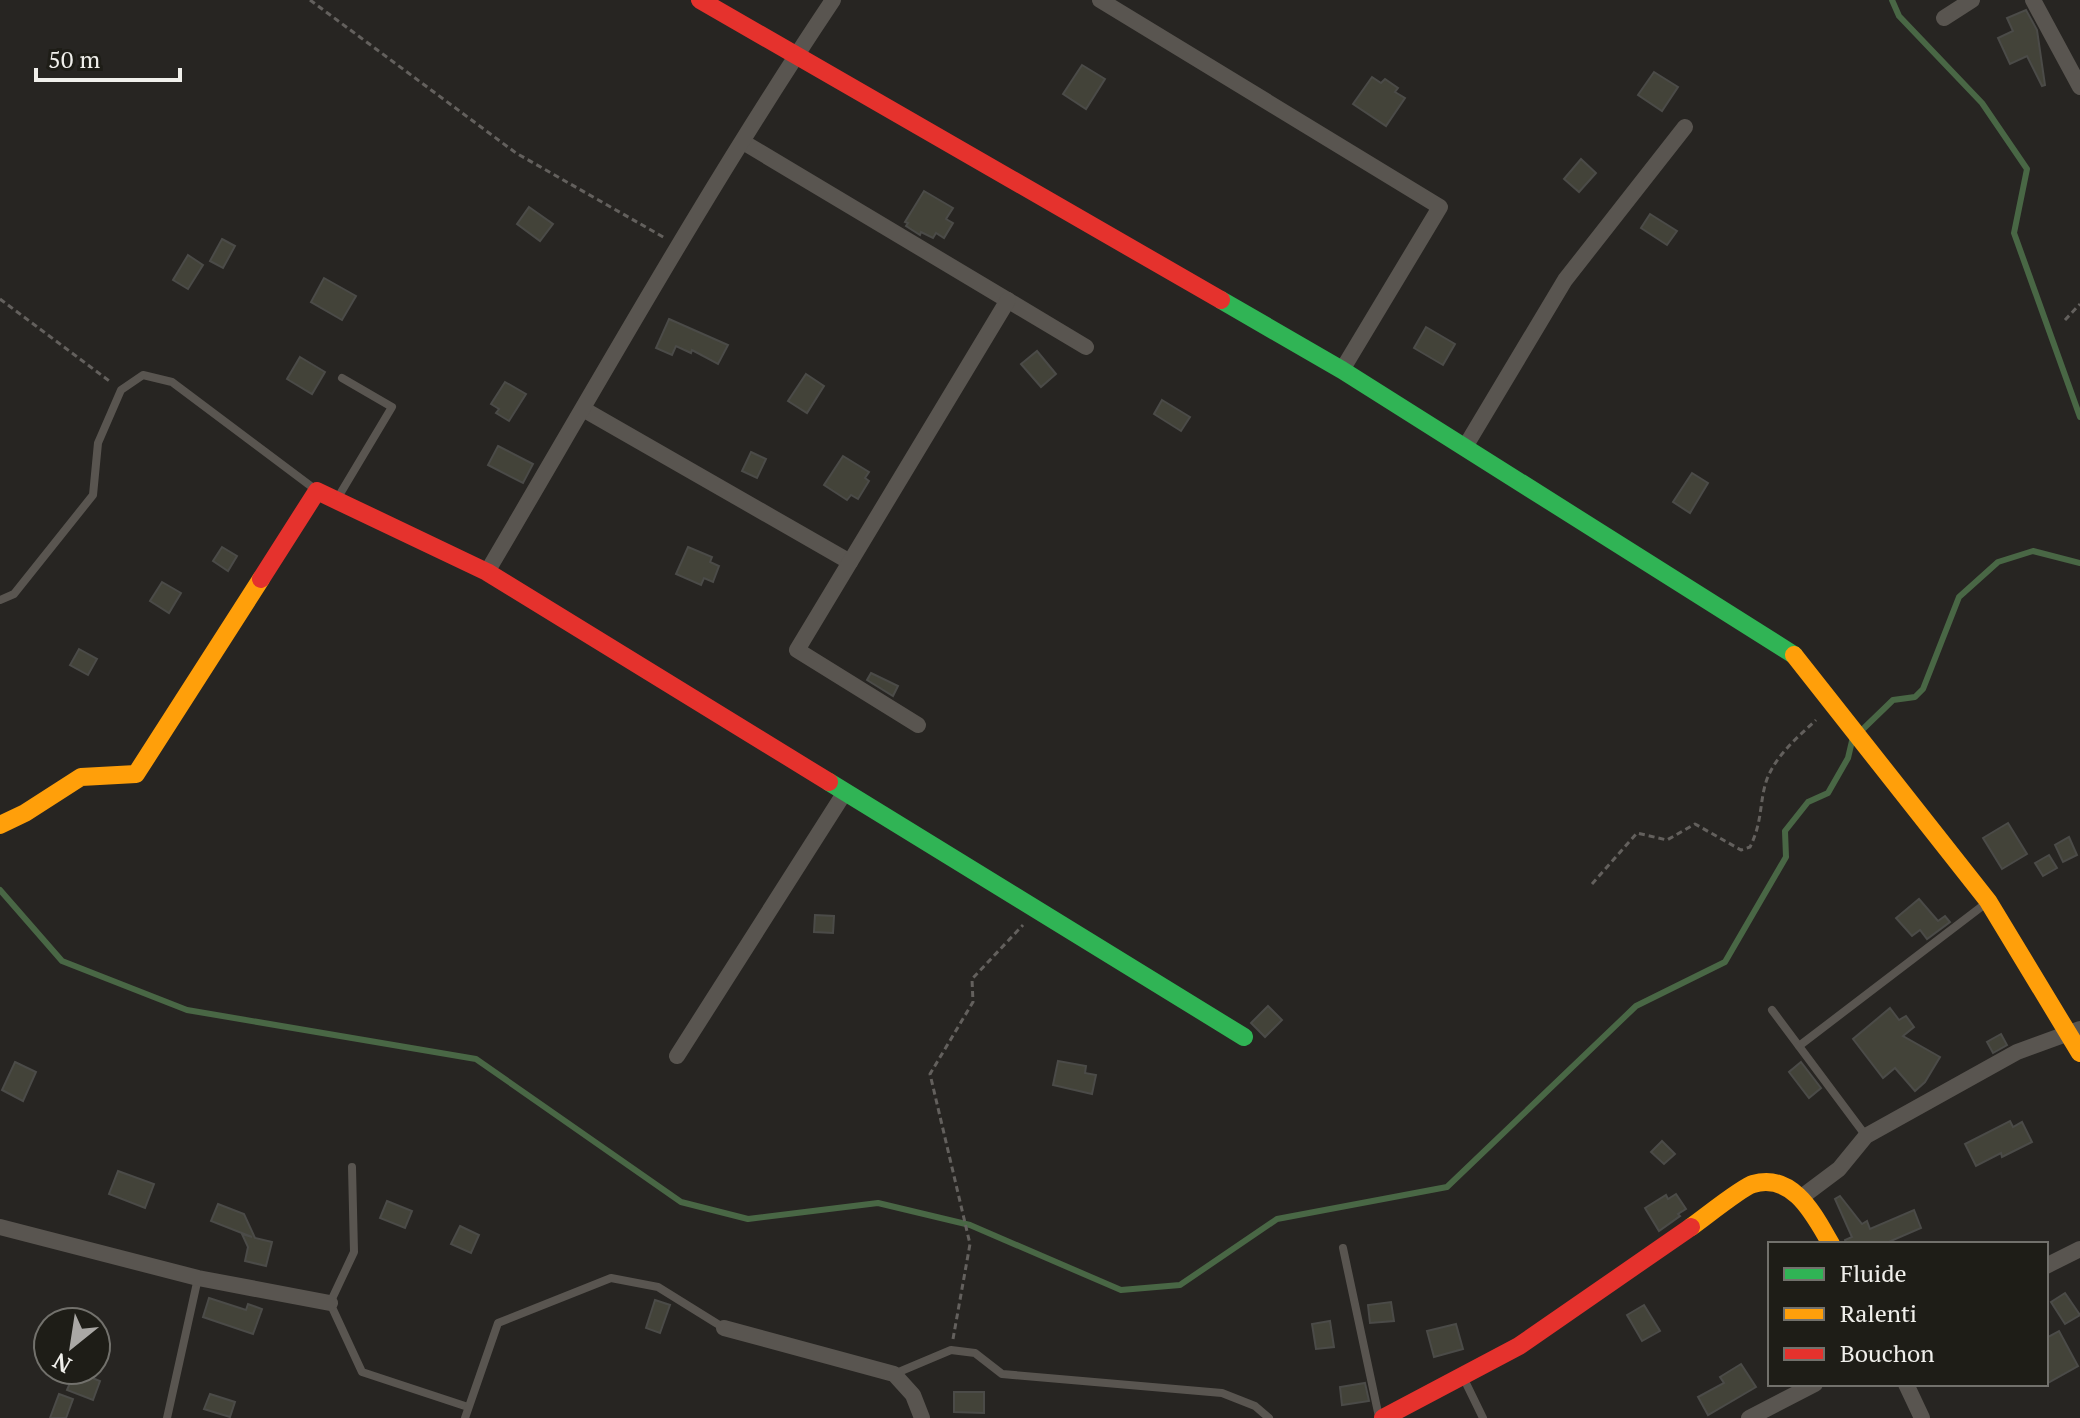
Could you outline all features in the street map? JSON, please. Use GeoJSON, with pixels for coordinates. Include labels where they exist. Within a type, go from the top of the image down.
{"type":"FeatureCollection","features":[{"type":"Feature","properties":{"kind":"street"},"geometry":{"type":"LineString","coordinates":[[700,0],[1342,370],[1791,651],[1988,901],[2075,1032],[2080,1053]]}},
{"type":"Feature","properties":{"kind":"street"},"geometry":{"type":"LineString","coordinates":[[487,572],[679,246],[833,0]]}},
{"type":"Feature","properties":{"kind":"street"},"geometry":{"type":"LineString","coordinates":[[1100,0],[1440,207],[1342,370]]}},
{"type":"Feature","properties":{"kind":"street"},"geometry":{"type":"LineString","coordinates":[[1944,18],[1972,0]]}},
{"type":"Feature","properties":{"kind":"street"},"geometry":{"type":"LineString","coordinates":[[2033,0],[2080,87]]}},
{"type":"Feature","properties":{"kind":"street"},"geometry":{"type":"LineString","coordinates":[[1465,447],[1565,280],[1685,127]]}},
{"type":"Feature","properties":{"kind":"street"},"geometry":{"type":"LineString","coordinates":[[743,142],[1086,347]]}},
{"type":"Feature","properties":{"kind":"street"},"geometry":{"type":"LineString","coordinates":[[918,725],[797,650],[1008,300]]}},
{"type":"Feature","properties":{"kind":"street"},"geometry":{"type":"LineString","coordinates":[[583,409],[850,562]]}},
{"type":"Feature","properties":{"kind":"street"},"geometry":{"type":"LineString","coordinates":[[0,825],[25,813],[81,777],[136,774],[317,491],[487,572],[1244,1037]]}},
{"type":"Feature","properties":{"kind":"street"},"geometry":{"type":"LineString","coordinates":[[677,1056],[845,792]]}},
{"type":"Feature","properties":{"kind":"street"},"geometry":{"type":"LineString","coordinates":[[1803,1196],[1839,1169],[1866,1136],[2017,1052],[2075,1032]]}},
{"type":"Feature","properties":{"kind":"street"},"geometry":{"type":"LineString","coordinates":[[1381,1418],[1519,1346],[1753,1184],[1776,1182],[1803,1196],[1830,1242]]}},
{"type":"Feature","properties":{"kind":"street"},"geometry":{"type":"LineString","coordinates":[[0,1227],[198,1278],[330,1303]]}},
{"type":"Feature","properties":{"kind":"street"},"geometry":{"type":"LineString","coordinates":[[2048,1265],[2080,1249]]}},
{"type":"Feature","properties":{"kind":"street"},"geometry":{"type":"LineString","coordinates":[[724,1328],[894,1374],[913,1395],[922,1418]]}},
{"type":"Feature","properties":{"kind":"street"},"geometry":{"type":"LineString","coordinates":[[1749,1418],[1811,1386]]}},
{"type":"Feature","properties":{"kind":"street"},"geometry":{"type":"LineString","coordinates":[[1907,1386],[1922,1418]]}},
{"type":"Feature","properties":{"kind":"lane"},"geometry":{"type":"LineString","coordinates":[[0,600],[14,594],[93,495],[98,443],[121,390],[143,375],[172,382],[317,491]]}},
{"type":"Feature","properties":{"kind":"lane"},"geometry":{"type":"LineString","coordinates":[[336,500],[392,407],[342,378]]}},
{"type":"Feature","properties":{"kind":"lane"},"geometry":{"type":"LineString","coordinates":[[1799,1046],[1988,901]]}},
{"type":"Feature","properties":{"kind":"lane"},"geometry":{"type":"LineString","coordinates":[[1772,1010],[1866,1136]]}},
{"type":"Feature","properties":{"kind":"lane"},"geometry":{"type":"LineString","coordinates":[[352,1167],[354,1252],[330,1303],[362,1372],[468,1407]]}},
{"type":"Feature","properties":{"kind":"lane"},"geometry":{"type":"LineString","coordinates":[[1343,1248],[1381,1418]]}},
{"type":"Feature","properties":{"kind":"lane"},"geometry":{"type":"LineString","coordinates":[[167,1418],[198,1278]]}},
{"type":"Feature","properties":{"kind":"lane"},"geometry":{"type":"LineString","coordinates":[[465,1418],[498,1323],[611,1278],[658,1287],[724,1328]]}},
{"type":"Feature","properties":{"kind":"lane"},"geometry":{"type":"LineString","coordinates":[[894,1374],[951,1350],[975,1353],[1002,1374],[1222,1393],[1255,1406],[1269,1418]]}},
{"type":"Feature","properties":{"kind":"lane"},"geometry":{"type":"LineString","coordinates":[[1462,1376],[1483,1418]]}},
{"type":"Feature","properties":{"kind":"path"},"geometry":{"type":"LineString","coordinates":[[310,0],[516,153],[679,246]]}},
{"type":"Feature","properties":{"kind":"path"},"geometry":{"type":"LineString","coordinates":[[0,299],[121,390]]}},
{"type":"Feature","properties":{"kind":"path"},"geometry":{"type":"LineString","coordinates":[[2065,320],[2080,304]]}},
{"type":"Feature","properties":{"kind":"path"},"geometry":{"type":"LineString","coordinates":[[1592,884],[1637,833],[1667,840],[1695,824],[1741,850],[1750,847],[1759,829],[1767,780],[1783,750],[1833,703]]}},
{"type":"Feature","properties":{"kind":"path"},"geometry":{"type":"LineString","coordinates":[[951,1350],[970,1244],[930,1074],[973,1002],[972,979],[1036,910]]}},
{"type":"Feature","properties":{"kind":"building"},"geometry":{"type":"Polygon","coordinates":[[[2026,10],[2037,30],[2045,85],[2042,86],[2027,56],[2010,64],[1998,38],[2013,31],[2007,18],[2026,10]]]}},
{"type":"Feature","properties":{"kind":"building"},"geometry":{"type":"Polygon","coordinates":[[[1082,65],[1105,79],[1086,109],[1063,94],[1082,65]]]}},
{"type":"Feature","properties":{"kind":"building"},"geometry":{"type":"Polygon","coordinates":[[[1654,72],[1678,87],[1662,111],[1638,95],[1654,72]]]}},
{"type":"Feature","properties":{"kind":"building"},"geometry":{"type":"Polygon","coordinates":[[[1372,77],[1381,83],[1385,79],[1398,88],[1395,92],[1405,98],[1386,126],[1353,104],[1372,77]]]}},
{"type":"Feature","properties":{"kind":"building"},"geometry":{"type":"Polygon","coordinates":[[[1581,159],[1596,173],[1579,192],[1564,179],[1581,159]]]}},
{"type":"Feature","properties":{"kind":"building"},"geometry":{"type":"Polygon","coordinates":[[[924,191],[953,208],[946,219],[953,223],[944,238],[936,233],[933,238],[921,232],[920,235],[906,226],[908,223],[905,222],[924,191]]]}},
{"type":"Feature","properties":{"kind":"building"},"geometry":{"type":"Polygon","coordinates":[[[529,207],[553,224],[540,241],[517,224],[529,207]]]}},
{"type":"Feature","properties":{"kind":"building"},"geometry":{"type":"Polygon","coordinates":[[[1650,214],[1677,231],[1667,245],[1641,228],[1650,214]]]}},
{"type":"Feature","properties":{"kind":"building"},"geometry":{"type":"Polygon","coordinates":[[[222,239],[235,246],[223,268],[210,261],[222,239]]]}},
{"type":"Feature","properties":{"kind":"building"},"geometry":{"type":"Polygon","coordinates":[[[188,255],[203,265],[188,289],[173,280],[188,255]]]}},
{"type":"Feature","properties":{"kind":"building"},"geometry":{"type":"Polygon","coordinates":[[[324,278],[356,296],[342,320],[311,302],[324,278]]]}},
{"type":"Feature","properties":{"kind":"building"},"geometry":{"type":"Polygon","coordinates":[[[669,319],[728,345],[718,364],[692,350],[691,353],[676,346],[672,355],[656,348],[669,319]]]}},
{"type":"Feature","properties":{"kind":"building"},"geometry":{"type":"Polygon","coordinates":[[[1426,327],[1455,344],[1443,365],[1414,348],[1426,327]]]}},
{"type":"Feature","properties":{"kind":"building"},"geometry":{"type":"Polygon","coordinates":[[[1037,351],[1056,374],[1041,387],[1021,364],[1037,351]]]}},
{"type":"Feature","properties":{"kind":"building"},"geometry":{"type":"Polygon","coordinates":[[[300,357],[325,372],[312,394],[287,379],[300,357]]]}},
{"type":"Feature","properties":{"kind":"building"},"geometry":{"type":"Polygon","coordinates":[[[806,374],[824,386],[807,413],[788,401],[806,374]]]}},
{"type":"Feature","properties":{"kind":"building"},"geometry":{"type":"Polygon","coordinates":[[[505,382],[526,394],[509,421],[496,413],[499,409],[491,404],[505,382]]]}},
{"type":"Feature","properties":{"kind":"building"},"geometry":{"type":"Polygon","coordinates":[[[1162,400],[1190,417],[1181,431],[1154,414],[1162,400]]]}},
{"type":"Feature","properties":{"kind":"building"},"geometry":{"type":"Polygon","coordinates":[[[498,446],[533,464],[523,483],[488,465],[498,446]]]}},
{"type":"Feature","properties":{"kind":"building"},"geometry":{"type":"Polygon","coordinates":[[[751,452],[766,459],[757,478],[742,471],[751,452]]]}},
{"type":"Feature","properties":{"kind":"building"},"geometry":{"type":"Polygon","coordinates":[[[843,456],[869,472],[865,478],[869,481],[858,499],[851,495],[847,500],[824,485],[843,456]]]}},
{"type":"Feature","properties":{"kind":"building"},"geometry":{"type":"Polygon","coordinates":[[[1692,473],[1708,483],[1690,513],[1673,502],[1692,473]]]}},
{"type":"Feature","properties":{"kind":"building"},"geometry":{"type":"Polygon","coordinates":[[[222,547],[237,556],[228,571],[213,561],[222,547]]]}},
{"type":"Feature","properties":{"kind":"building"},"geometry":{"type":"Polygon","coordinates":[[[688,547],[712,557],[710,562],[719,566],[713,582],[704,578],[701,585],[676,574],[688,547]]]}},
{"type":"Feature","properties":{"kind":"building"},"geometry":{"type":"Polygon","coordinates":[[[162,582],[181,593],[169,613],[150,601],[162,582]]]}},
{"type":"Feature","properties":{"kind":"building"},"geometry":{"type":"Polygon","coordinates":[[[79,649],[97,659],[88,675],[70,665],[79,649]]]}},
{"type":"Feature","properties":{"kind":"building"},"geometry":{"type":"Polygon","coordinates":[[[871,673],[898,686],[893,696],[867,680],[871,673]]]}},
{"type":"Feature","properties":{"kind":"building"},"geometry":{"type":"Polygon","coordinates":[[[2008,823],[2027,854],[2002,869],[1983,838],[2008,823]]]}},
{"type":"Feature","properties":{"kind":"building"},"geometry":{"type":"Polygon","coordinates":[[[2069,837],[2077,855],[2063,862],[2055,845],[2069,837]]]}},
{"type":"Feature","properties":{"kind":"building"},"geometry":{"type":"Polygon","coordinates":[[[2049,855],[2057,868],[2043,876],[2035,863],[2049,855]]]}},
{"type":"Feature","properties":{"kind":"building"},"geometry":{"type":"Polygon","coordinates":[[[1919,899],[1938,921],[1945,916],[1950,922],[1927,939],[1920,930],[1912,936],[1896,918],[1919,899]]]}},
{"type":"Feature","properties":{"kind":"building"},"geometry":{"type":"Polygon","coordinates":[[[815,915],[834,916],[833,933],[814,932],[815,915]]]}},
{"type":"Feature","properties":{"kind":"building"},"geometry":{"type":"Polygon","coordinates":[[[1268,1006],[1282,1020],[1265,1037],[1251,1023],[1268,1006]]]}},
{"type":"Feature","properties":{"kind":"building"},"geometry":{"type":"Polygon","coordinates":[[[1890,1008],[1899,1020],[1906,1016],[1914,1027],[1903,1036],[1940,1057],[1925,1082],[1915,1091],[1895,1068],[1883,1078],[1853,1039],[1890,1008]]]}},
{"type":"Feature","properties":{"kind":"building"},"geometry":{"type":"Polygon","coordinates":[[[2001,1034],[2007,1045],[1993,1053],[1987,1042],[2001,1034]]]}},
{"type":"Feature","properties":{"kind":"building"},"geometry":{"type":"Polygon","coordinates":[[[1058,1061],[1086,1066],[1085,1073],[1096,1075],[1092,1094],[1053,1085],[1058,1061]]]}},
{"type":"Feature","properties":{"kind":"building"},"geometry":{"type":"Polygon","coordinates":[[[15,1062],[36,1072],[23,1101],[2,1090],[15,1062]]]}},
{"type":"Feature","properties":{"kind":"building"},"geometry":{"type":"Polygon","coordinates":[[[1801,1062],[1821,1088],[1809,1098],[1789,1072],[1801,1062]]]}},
{"type":"Feature","properties":{"kind":"building"},"geometry":{"type":"Polygon","coordinates":[[[2010,1121],[2013,1127],[2022,1122],[2032,1142],[1976,1166],[1965,1144],[2010,1121]]]}},
{"type":"Feature","properties":{"kind":"building"},"geometry":{"type":"Polygon","coordinates":[[[1662,1141],[1675,1154],[1664,1164],[1651,1152],[1662,1141]]]}},
{"type":"Feature","properties":{"kind":"building"},"geometry":{"type":"Polygon","coordinates":[[[118,1171],[154,1184],[145,1208],[109,1194],[118,1171]]]}},
{"type":"Feature","properties":{"kind":"building"},"geometry":{"type":"Polygon","coordinates":[[[1676,1194],[1686,1209],[1659,1231],[1645,1208],[1666,1195],[1668,1199],[1676,1194]]]}},
{"type":"Feature","properties":{"kind":"building"},"geometry":{"type":"Polygon","coordinates":[[[1840,1196],[1862,1224],[1867,1221],[1870,1229],[1914,1210],[1921,1228],[1889,1242],[1846,1242],[1852,1237],[1835,1199],[1840,1196]]]}},
{"type":"Feature","properties":{"kind":"building"},"geometry":{"type":"Polygon","coordinates":[[[387,1201],[412,1211],[405,1228],[380,1218],[387,1201]]]}},
{"type":"Feature","properties":{"kind":"building"},"geometry":{"type":"Polygon","coordinates":[[[218,1204],[244,1214],[255,1238],[272,1242],[266,1266],[245,1261],[248,1247],[242,1234],[252,1237],[211,1221],[218,1204]]]}},
{"type":"Feature","properties":{"kind":"building"},"geometry":{"type":"Polygon","coordinates":[[[460,1226],[479,1235],[471,1253],[451,1244],[460,1226]]]}},
{"type":"Feature","properties":{"kind":"building"},"geometry":{"type":"Polygon","coordinates":[[[2065,1293],[2080,1315],[2065,1324],[2051,1302],[2065,1293]]]}},
{"type":"Feature","properties":{"kind":"building"},"geometry":{"type":"Polygon","coordinates":[[[209,1298],[246,1310],[248,1304],[262,1309],[253,1334],[203,1317],[209,1298]]]}},
{"type":"Feature","properties":{"kind":"building"},"geometry":{"type":"Polygon","coordinates":[[[655,1300],[670,1305],[660,1333],[646,1328],[655,1300]]]}},
{"type":"Feature","properties":{"kind":"building"},"geometry":{"type":"Polygon","coordinates":[[[1391,1302],[1394,1321],[1370,1323],[1368,1305],[1391,1302]]]}},
{"type":"Feature","properties":{"kind":"building"},"geometry":{"type":"Polygon","coordinates":[[[1644,1305],[1660,1331],[1642,1341],[1627,1315],[1644,1305]]]}},
{"type":"Feature","properties":{"kind":"building"},"geometry":{"type":"Polygon","coordinates":[[[1330,1321],[1334,1347],[1316,1349],[1312,1324],[1330,1321]]]}},
{"type":"Feature","properties":{"kind":"building"},"geometry":{"type":"Polygon","coordinates":[[[1456,1324],[1463,1349],[1434,1357],[1427,1331],[1456,1324]]]}},
{"type":"Feature","properties":{"kind":"building"},"geometry":{"type":"Polygon","coordinates":[[[2059,1331],[2078,1366],[2048,1383],[2048,1337],[2059,1331]]]}},
{"type":"Feature","properties":{"kind":"building"},"geometry":{"type":"Polygon","coordinates":[[[1741,1364],[1756,1387],[1708,1415],[1698,1397],[1724,1383],[1720,1377],[1741,1364]]]}},
{"type":"Feature","properties":{"kind":"building"},"geometry":{"type":"Polygon","coordinates":[[[1365,1383],[1369,1401],[1342,1405],[1340,1387],[1365,1383]]]}},
{"type":"Feature","properties":{"kind":"building"},"geometry":{"type":"Polygon","coordinates":[[[69,1386],[98,1386],[93,1400],[67,1390],[69,1386]]]}},
{"type":"Feature","properties":{"kind":"building"},"geometry":{"type":"Polygon","coordinates":[[[954,1392],[984,1392],[984,1413],[954,1412],[954,1392]]]}},
{"type":"Feature","properties":{"kind":"building"},"geometry":{"type":"Polygon","coordinates":[[[59,1394],[73,1399],[66,1418],[50,1418],[59,1394]]]}},
{"type":"Feature","properties":{"kind":"building"},"geometry":{"type":"Polygon","coordinates":[[[210,1394],[235,1402],[230,1417],[204,1409],[210,1394]]]}},
{"type":"Feature","properties":{"kind":"waterway"},"geometry":{"type":"LineString","coordinates":[[1892,0],[1899,16],[1982,103],[2027,169],[2014,233],[2080,417]]}},
{"type":"Feature","properties":{"kind":"waterway"},"geometry":{"type":"LineString","coordinates":[[1862,730],[1893,700],[1915,697],[1923,689],[1959,597],[1998,562],[2033,551],[2080,563]]}},
{"type":"Feature","properties":{"kind":"waterway"},"geometry":{"type":"LineString","coordinates":[[0,890],[62,961],[187,1010],[476,1059],[681,1202],[748,1219],[878,1203],[970,1225],[1121,1290],[1180,1285],[1277,1219],[1447,1187],[1636,1006],[1725,962],[1786,857],[1785,831],[1808,802],[1828,793],[1848,758],[1852,741]]}},
{"type":"Feature","properties":{"kind":"traffic: fast"},"geometry":{"type":"LineString","coordinates":[[1221,300],[1342,370],[1794,655]]}},
{"type":"Feature","properties":{"kind":"traffic: fast"},"geometry":{"type":"LineString","coordinates":[[829,782],[1244,1037]]}},
{"type":"Feature","properties":{"kind":"traffic: slow"},"geometry":{"type":"LineString","coordinates":[[0,825],[25,813],[81,777],[136,774],[261,579]]}},
{"type":"Feature","properties":{"kind":"traffic: slow"},"geometry":{"type":"LineString","coordinates":[[1794,655],[1988,901],[2080,1053]]}},
{"type":"Feature","properties":{"kind":"traffic: slow"},"geometry":{"type":"LineString","coordinates":[[1691,1227],[1748,1186],[1767,1182],[1780,1185],[1801,1199],[1830,1242]]}},
{"type":"Feature","properties":{"kind":"traffic: jam"},"geometry":{"type":"LineString","coordinates":[[700,0],[1221,300]]}},
{"type":"Feature","properties":{"kind":"traffic: jam"},"geometry":{"type":"LineString","coordinates":[[261,579],[317,491],[487,572],[829,782]]}},
{"type":"Feature","properties":{"kind":"traffic: jam"},"geometry":{"type":"LineString","coordinates":[[1383,1418],[1519,1346],[1691,1227]]}}]}
